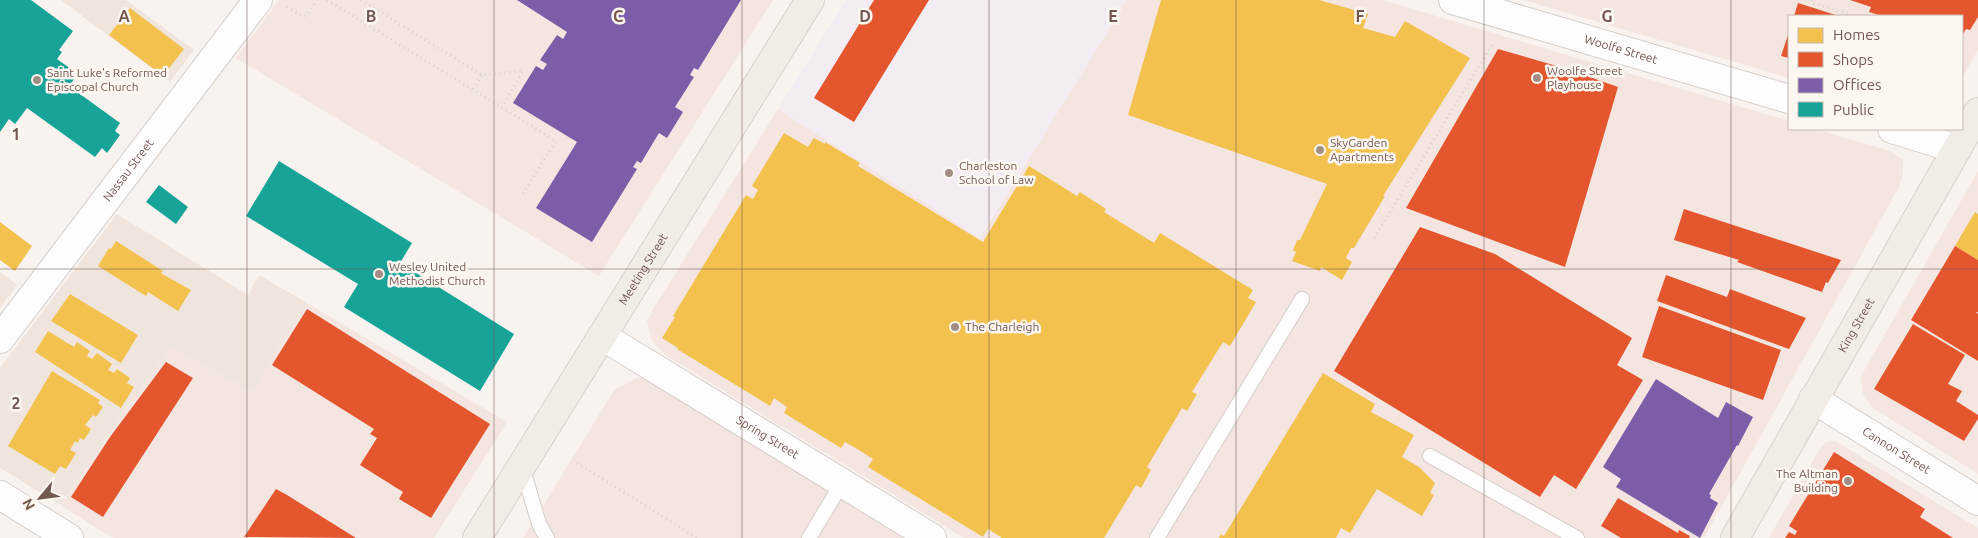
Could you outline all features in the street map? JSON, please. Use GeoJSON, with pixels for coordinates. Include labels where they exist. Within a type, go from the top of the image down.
{"type":"FeatureCollection","features":[{"type":"Feature","properties":{"kind":"main road","name":"Meeting Street"},"geometry":{"type":"LineString","coordinates":[[477,538],[810,0]]}},
{"type":"Feature","properties":{"kind":"main road","name":"King Street"},"geometry":{"type":"LineString","coordinates":[[1735,538],[1978,112]]}},
{"type":"Feature","properties":{"kind":"street","name":"Woolfe Street"},"geometry":{"type":"LineString","coordinates":[[1453,0],[1788,99]]}},
{"type":"Feature","properties":{"kind":"street","name":"Nassau Street"},"geometry":{"type":"LineString","coordinates":[[0,339],[271,2]]}},
{"type":"Feature","properties":{"kind":"street"},"geometry":{"type":"LineString","coordinates":[[1895,130],[1957,149]]}},
{"type":"Feature","properties":{"kind":"street","name":"Spring Street"},"geometry":{"type":"LineString","coordinates":[[602,336],[932,538]]}},
{"type":"Feature","properties":{"kind":"street","name":"Cannon Street"},"geometry":{"type":"LineString","coordinates":[[1813,399],[1978,501]]}},
{"type":"Feature","properties":{"kind":"street"},"geometry":{"type":"LineString","coordinates":[[0,495],[69,538]]}},
{"type":"Feature","properties":{"kind":"lane"},"geometry":{"type":"LineString","coordinates":[[1158,538],[1302,299]]}},
{"type":"Feature","properties":{"kind":"lane"},"geometry":{"type":"LineString","coordinates":[[1430,456],[1577,538]]}},
{"type":"Feature","properties":{"kind":"lane"},"geometry":{"type":"LineString","coordinates":[[522,466],[539,524],[547,538]]}},
{"type":"Feature","properties":{"kind":"lane"},"geometry":{"type":"LineString","coordinates":[[809,538],[842,484]]}},
{"type":"Feature","properties":{"kind":"path"},"geometry":{"type":"LineString","coordinates":[[271,2],[302,16],[307,15],[317,0]]}},
{"type":"Feature","properties":{"kind":"path"},"geometry":{"type":"LineString","coordinates":[[327,0],[556,141],[522,195]]}},
{"type":"Feature","properties":{"kind":"path"},"geometry":{"type":"LineString","coordinates":[[361,0],[482,75],[523,71],[502,107]]}},
{"type":"Feature","properties":{"kind":"path"},"geometry":{"type":"LineString","coordinates":[[1812,0],[1811,2],[1851,15]]}},
{"type":"Feature","properties":{"kind":"path"},"geometry":{"type":"LineString","coordinates":[[1374,238],[1494,42]]}},
{"type":"Feature","properties":{"kind":"path"},"geometry":{"type":"LineString","coordinates":[[473,89],[482,75]]}},
{"type":"Feature","properties":{"kind":"path"},"geometry":{"type":"LineString","coordinates":[[577,463],[697,538]]}},
{"type":"Feature","properties":{"kind":"shaded area"},"geometry":{"type":"Polygon","coordinates":[[[61,0],[126,0],[194,50],[170,82],[61,0]]]}},
{"type":"Feature","properties":{"kind":"shaded area"},"geometry":{"type":"Polygon","coordinates":[[[279,0],[773,0],[599,276],[236,58],[279,0]]]}},
{"type":"Feature","properties":{"kind":"shaded area","name":"Charleston School of Law"},"geometry":{"type":"Polygon","coordinates":[[[846,0],[1127,0],[980,238],[778,109],[846,0]]]}},
{"type":"Feature","properties":{"kind":"shaded area"},"geometry":{"type":"Polygon","coordinates":[[[1127,0],[1382,0],[1788,121],[1788,130],[1818,130],[1890,151],[1903,160],[1903,172],[1899,187],[1704,538],[964,538],[665,355],[651,339],[647,321],[655,306],[778,109],[980,238],[1127,0]]]}},
{"type":"Feature","properties":{"kind":"shaded area"},"geometry":{"type":"Polygon","coordinates":[[[1523,0],[1978,0],[1978,50],[1963,76],[1963,15],[1788,15],[1788,78],[1523,0]]]}},
{"type":"Feature","properties":{"kind":"shaded area"},"geometry":{"type":"Polygon","coordinates":[[[1978,171],[1978,474],[1873,408],[1863,394],[1861,376],[1978,171]]]}},
{"type":"Feature","properties":{"kind":"shaded area"},"geometry":{"type":"Polygon","coordinates":[[[117,214],[248,295],[259,275],[307,303],[252,392],[170,347],[61,505],[0,468],[0,368],[117,214]]]}},
{"type":"Feature","properties":{"kind":"shaded area"},"geometry":{"type":"Polygon","coordinates":[[[0,272],[17,285],[0,308],[0,272]]]}},
{"type":"Feature","properties":{"kind":"shaded area"},"geometry":{"type":"Polygon","coordinates":[[[307,303],[507,422],[434,538],[113,538],[61,506],[170,347],[252,392],[307,303]]]}},
{"type":"Feature","properties":{"kind":"shaded area"},"geometry":{"type":"Polygon","coordinates":[[[637,378],[650,380],[904,534],[905,538],[523,538],[615,389],[637,378]]]}},
{"type":"Feature","properties":{"kind":"shaded area","name":"The Altman Building"},"geometry":{"type":"Polygon","coordinates":[[[1835,441],[1978,528],[1978,538],[1769,538],[1820,448],[1826,442],[1835,441]]]}},
{"type":"Feature","properties":{"kind":"building: Homes","name":"SkyGarden Apartments"},"geometry":{"type":"Polygon","coordinates":[[[1161,0],[1319,0],[1368,14],[1363,28],[1395,37],[1405,21],[1470,58],[1383,196],[1385,196],[1354,248],[1351,248],[1346,258],[1352,262],[1342,280],[1321,267],[1320,271],[1292,261],[1296,252],[1293,250],[1297,240],[1300,240],[1327,184],[1128,115],[1161,0]]]}},
{"type":"Feature","properties":{"kind":"building: Homes"},"geometry":{"type":"Polygon","coordinates":[[[130,8],[184,49],[163,76],[109,35],[130,8]]]}},
{"type":"Feature","properties":{"kind":"building: Homes","name":"The Charleigh"},"geometry":{"type":"Polygon","coordinates":[[[784,133],[808,147],[814,138],[825,144],[825,142],[860,163],[858,166],[983,242],[1029,166],[1077,196],[1080,192],[1106,209],[1104,212],[1154,243],[1160,233],[1253,290],[1248,298],[1256,302],[1230,346],[1223,342],[1192,392],[1197,394],[1187,411],[1182,408],[1147,467],[1151,470],[1141,488],[1136,485],[1104,538],[1002,538],[988,529],[983,537],[868,467],[873,459],[859,450],[845,442],[841,448],[784,413],[787,407],[774,398],[770,406],[662,338],[675,317],[673,316],[746,195],[753,199],[758,190],[752,186],[784,133]]]}},
{"type":"Feature","properties":{"kind":"building: Homes"},"geometry":{"type":"Polygon","coordinates":[[[1975,212],[1978,214],[1978,260],[1955,246],[1975,212]]]}},
{"type":"Feature","properties":{"kind":"building: Homes"},"geometry":{"type":"Polygon","coordinates":[[[0,222],[32,246],[15,271],[0,260],[0,222]]]}},
{"type":"Feature","properties":{"kind":"building: Homes"},"geometry":{"type":"Polygon","coordinates":[[[116,241],[163,271],[161,273],[164,275],[191,290],[178,311],[148,292],[146,296],[98,266],[109,248],[111,249],[116,241]]]}},
{"type":"Feature","properties":{"kind":"building: Homes"},"geometry":{"type":"Polygon","coordinates":[[[70,294],[138,335],[121,363],[51,321],[70,294]]]}},
{"type":"Feature","properties":{"kind":"building: Homes"},"geometry":{"type":"Polygon","coordinates":[[[48,331],[74,347],[77,342],[90,351],[87,356],[92,359],[97,353],[112,364],[108,370],[114,373],[117,369],[130,378],[127,383],[134,387],[121,408],[35,352],[48,331]]]}},
{"type":"Feature","properties":{"kind":"building: Homes"},"geometry":{"type":"Polygon","coordinates":[[[52,371],[100,400],[98,403],[103,407],[96,417],[93,415],[85,425],[91,429],[84,440],[80,438],[78,443],[75,441],[70,450],[76,453],[66,469],[60,466],[55,474],[8,446],[52,371]]]}},
{"type":"Feature","properties":{"kind":"building: Homes"},"geometry":{"type":"Polygon","coordinates":[[[1323,373],[1375,404],[1371,412],[1414,435],[1402,457],[1419,467],[1435,483],[1430,493],[1434,495],[1422,516],[1377,489],[1350,533],[1341,528],[1336,538],[1219,538],[1221,534],[1224,536],[1323,373]]]}},
{"type":"Feature","properties":{"kind":"building: Shops"},"geometry":{"type":"Polygon","coordinates":[[[874,0],[929,0],[854,122],[814,98],[874,0]]]}},
{"type":"Feature","properties":{"kind":"building: Shops"},"geometry":{"type":"Polygon","coordinates":[[[1850,0],[1978,0],[1978,17],[1970,30],[1966,29],[1963,34],[1963,15],[1879,15],[1869,12],[1871,7],[1850,0]]]}},
{"type":"Feature","properties":{"kind":"building: Shops"},"geometry":{"type":"Polygon","coordinates":[[[1798,3],[1836,15],[1794,15],[1798,3]]]}},
{"type":"Feature","properties":{"kind":"building: Shops"},"geometry":{"type":"Polygon","coordinates":[[[1788,35],[1788,58],[1781,56],[1788,35]]]}},
{"type":"Feature","properties":{"kind":"building: Shops"},"geometry":{"type":"Polygon","coordinates":[[[1498,49],[1567,69],[1618,87],[1565,267],[1406,208],[1498,49]]]}},
{"type":"Feature","properties":{"kind":"building: Shops"},"geometry":{"type":"Polygon","coordinates":[[[1684,209],[1841,260],[1828,283],[1826,282],[1822,292],[1737,262],[1739,260],[1674,240],[1684,209]]]}},
{"type":"Feature","properties":{"kind":"building: Shops"},"geometry":{"type":"Polygon","coordinates":[[[1420,227],[1495,254],[1632,338],[1617,365],[1643,380],[1576,489],[1554,475],[1540,497],[1334,371],[1420,227]]]}},
{"type":"Feature","properties":{"kind":"building: Shops"},"geometry":{"type":"Polygon","coordinates":[[[1955,246],[1978,260],[1978,312],[1976,312],[1978,314],[1978,361],[1911,320],[1955,246]]]}},
{"type":"Feature","properties":{"kind":"building: Shops"},"geometry":{"type":"Polygon","coordinates":[[[1666,275],[1727,297],[1730,289],[1806,318],[1789,349],[1657,301],[1666,275]]]}},
{"type":"Feature","properties":{"kind":"building: Shops"},"geometry":{"type":"Polygon","coordinates":[[[1659,306],[1781,350],[1763,400],[1642,357],[1659,306]]]}},
{"type":"Feature","properties":{"kind":"building: Shops"},"geometry":{"type":"Polygon","coordinates":[[[307,309],[490,424],[431,518],[399,499],[403,492],[360,465],[377,438],[370,434],[374,429],[272,365],[307,309]]]}},
{"type":"Feature","properties":{"kind":"building: Shops"},"geometry":{"type":"Polygon","coordinates":[[[1913,324],[1965,355],[1948,384],[1962,391],[1956,401],[1978,415],[1978,419],[1964,441],[1874,389],[1913,324]]]}},
{"type":"Feature","properties":{"kind":"building: Shops"},"geometry":{"type":"Polygon","coordinates":[[[166,362],[193,378],[103,517],[71,497],[110,437],[166,362]]]}},
{"type":"Feature","properties":{"kind":"building: Shops","name":"The Altman Building"},"geometry":{"type":"Polygon","coordinates":[[[1834,452],[1925,509],[1920,517],[1953,538],[1785,538],[1789,532],[1795,535],[1797,531],[1789,526],[1834,452]]]}},
{"type":"Feature","properties":{"kind":"building: Shops"},"geometry":{"type":"Polygon","coordinates":[[[276,489],[287,495],[356,538],[244,537],[276,489]]]}},
{"type":"Feature","properties":{"kind":"building: Shops"},"geometry":{"type":"Polygon","coordinates":[[[1618,498],[1678,533],[1679,530],[1690,536],[1689,538],[1621,538],[1601,526],[1618,498]]]}},
{"type":"Feature","properties":{"kind":"building: Offices"},"geometry":{"type":"Polygon","coordinates":[[[517,0],[741,0],[698,70],[694,68],[690,75],[694,77],[675,107],[683,112],[667,138],[659,133],[641,163],[637,161],[633,167],[637,169],[592,242],[536,208],[577,142],[513,103],[536,66],[543,70],[547,64],[540,60],[557,35],[563,39],[567,32],[517,0]]]}},
{"type":"Feature","properties":{"kind":"building: Offices"},"geometry":{"type":"Polygon","coordinates":[[[1656,379],[1718,418],[1726,402],[1753,417],[1709,494],[1711,495],[1710,498],[1718,503],[1700,538],[1616,487],[1621,479],[1603,467],[1656,379]]]}},
{"type":"Feature","properties":{"kind":"building: Public","name":"Saint Luke's Reformed Episcopal Church"},"geometry":{"type":"Polygon","coordinates":[[[0,0],[31,0],[73,31],[59,50],[62,52],[57,59],[78,74],[69,86],[120,123],[115,131],[120,135],[107,153],[102,148],[95,157],[27,108],[15,124],[9,119],[0,132],[0,0]]]}},
{"type":"Feature","properties":{"kind":"building: Public","name":"Wesley United Methodist Church"},"geometry":{"type":"Polygon","coordinates":[[[279,161],[412,243],[400,263],[514,334],[480,391],[344,307],[358,284],[246,216],[279,161]]]}},
{"type":"Feature","properties":{"kind":"building: Public"},"geometry":{"type":"Polygon","coordinates":[[[159,185],[188,207],[176,224],[146,202],[159,185]]]}},
{"type":"Feature","properties":{"kind":"place","name":"Woolfe Street Playhouse"},"geometry":{"type":"Point","coordinates":[1537,78]}},
{"type":"Feature","properties":{"kind":"place","name":"Saint Luke's Reformed Episcopal Church"},"geometry":{"type":"Point","coordinates":[37,80]}},
{"type":"Feature","properties":{"kind":"place","name":"SkyGarden Apartments"},"geometry":{"type":"Point","coordinates":[1320,150]}},
{"type":"Feature","properties":{"kind":"place","name":"Charleston School of Law"},"geometry":{"type":"Point","coordinates":[949,173]}},
{"type":"Feature","properties":{"kind":"place","name":"Wesley United Methodist Church"},"geometry":{"type":"Point","coordinates":[379,274]}},
{"type":"Feature","properties":{"kind":"place","name":"The Charleigh"},"geometry":{"type":"Point","coordinates":[955,327]}},
{"type":"Feature","properties":{"kind":"place","name":"The Altman Building"},"geometry":{"type":"Point","coordinates":[1848,481]}}]}
